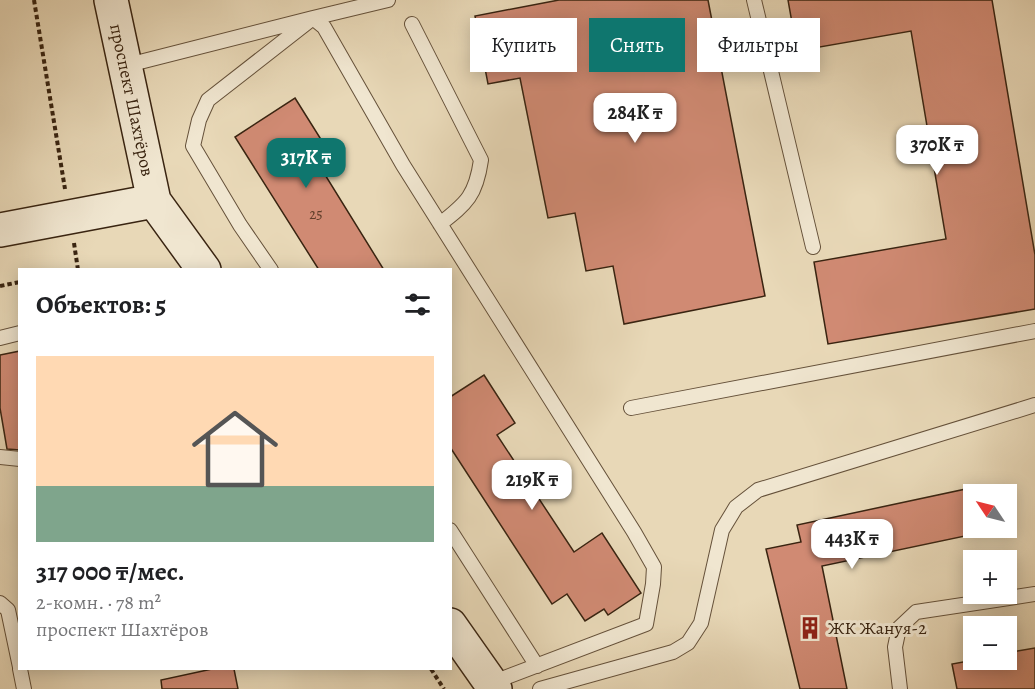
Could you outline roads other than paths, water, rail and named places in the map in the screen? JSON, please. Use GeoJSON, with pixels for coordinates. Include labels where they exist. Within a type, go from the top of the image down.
{"type":"FeatureCollection","features":[{"type":"Feature","properties":{"kind":"main road","name":"проспект Шахтёров"},"geometry":{"type":"LineString","coordinates":[[111,0],[154,201],[203,268]]}},
{"type":"Feature","properties":{"kind":"main road","name":"проспект Шахтёров"},"geometry":{"type":"LineString","coordinates":[[0,230],[154,201]]}},
{"type":"Feature","properties":{"kind":"main road"},"geometry":{"type":"LineString","coordinates":[[452,628],[493,686]]}},
{"type":"Feature","properties":{"kind":"lane"},"geometry":{"type":"LineString","coordinates":[[124,66],[388,0]]}},
{"type":"Feature","properties":{"kind":"lane"},"geometry":{"type":"LineString","coordinates":[[754,0],[813,247]]}},
{"type":"Feature","properties":{"kind":"lane"},"geometry":{"type":"LineString","coordinates":[[313,18],[324,27],[403,165],[654,567],[646,624],[537,666],[493,686]]}},
{"type":"Feature","properties":{"kind":"lane"},"geometry":{"type":"LineString","coordinates":[[270,268],[240,225],[193,146],[199,120],[208,100],[313,18]]}},
{"type":"Feature","properties":{"kind":"lane"},"geometry":{"type":"LineString","coordinates":[[412,24],[481,160],[478,180],[464,206],[440,224]]}},
{"type":"Feature","properties":{"kind":"lane"},"geometry":{"type":"LineString","coordinates":[[632,408],[1035,331]]}},
{"type":"Feature","properties":{"kind":"lane"},"geometry":{"type":"LineString","coordinates":[[0,338],[18,334]]}},
{"type":"Feature","properties":{"kind":"lane"},"geometry":{"type":"LineString","coordinates":[[549,688],[672,652],[688,643],[701,623],[722,530],[736,507],[758,490],[1035,405]]}},
{"type":"Feature","properties":{"kind":"lane"},"geometry":{"type":"LineString","coordinates":[[0,457],[18,459]]}},
{"type":"Feature","properties":{"kind":"lane"},"geometry":{"type":"LineString","coordinates":[[452,533],[537,666]]}},
{"type":"Feature","properties":{"kind":"lane"},"geometry":{"type":"LineString","coordinates":[[900,689],[895,647],[899,628],[916,612],[1035,594]]}},
{"type":"Feature","properties":{"kind":"lane"},"geometry":{"type":"LineString","coordinates":[[0,603],[8,610],[18,658]]}},
{"type":"Feature","properties":{"kind":"lane"},"geometry":{"type":"LineString","coordinates":[[20,670],[24,689]]}},
{"type":"Feature","properties":{"kind":"place","name":"ЖК Жануя-2"},"geometry":{"type":"Point","coordinates":[810,628]}}]}
